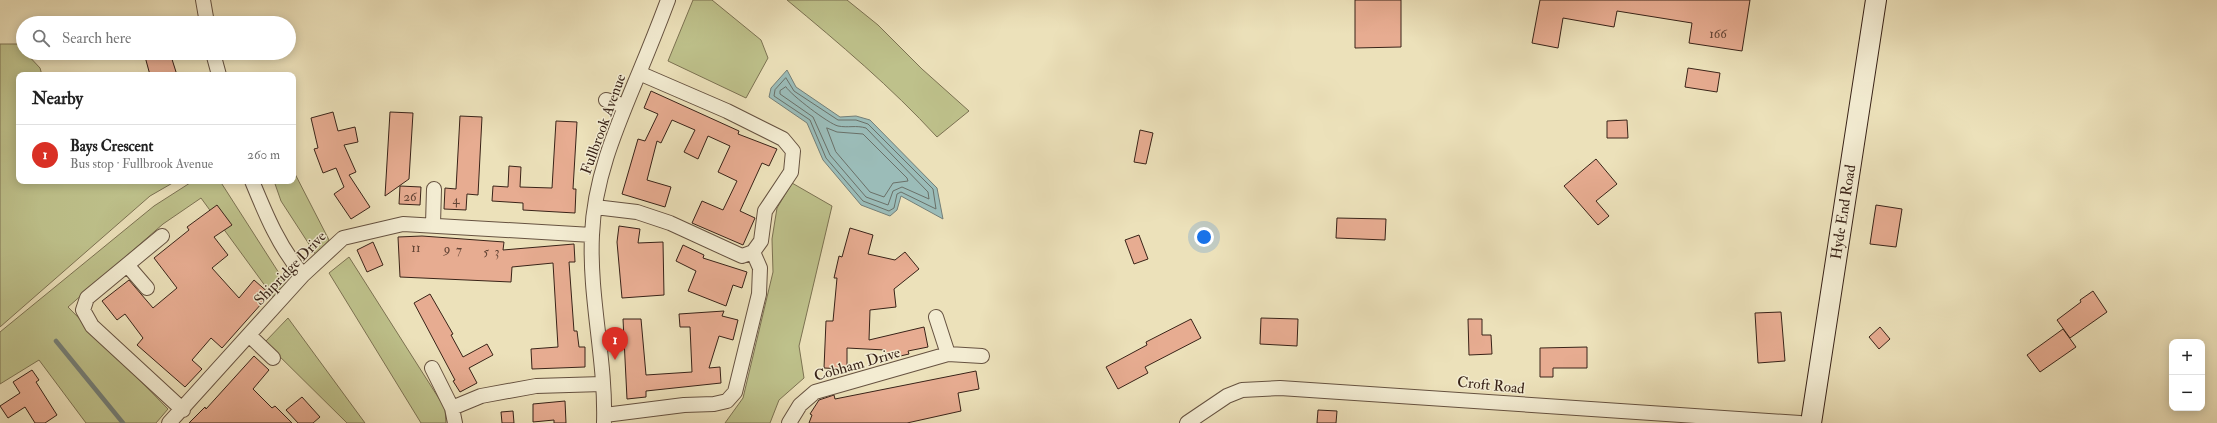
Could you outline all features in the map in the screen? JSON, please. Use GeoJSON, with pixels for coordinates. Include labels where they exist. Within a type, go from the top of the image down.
{"type":"FeatureCollection","features":[{"type":"Feature","properties":{"kind":"main road","name":"Hyde End Road"},"geometry":{"type":"LineString","coordinates":[[1811,423],[1876,0]]}},
{"type":"Feature","properties":{"kind":"street"},"geometry":{"type":"LineString","coordinates":[[203,0],[206,16]]}},
{"type":"Feature","properties":{"kind":"street","name":"Fullbrook Avenue"},"geometry":{"type":"LineString","coordinates":[[605,419],[592,268],[592,235],[598,186],[625,106],[668,0]]}},
{"type":"Feature","properties":{"kind":"street"},"geometry":{"type":"LineString","coordinates":[[215,60],[218,72]]}},
{"type":"Feature","properties":{"kind":"street"},"geometry":{"type":"LineString","coordinates":[[595,207],[637,212],[670,223],[742,256],[753,252],[761,241],[765,211],[790,172],[793,151],[783,139],[727,111],[639,73]]}},
{"type":"Feature","properties":{"kind":"street"},"geometry":{"type":"LineString","coordinates":[[606,100],[625,106]]}},
{"type":"Feature","properties":{"kind":"street"},"geometry":{"type":"LineString","coordinates":[[253,184],[273,229],[290,260],[303,275]]}},
{"type":"Feature","properties":{"kind":"street"},"geometry":{"type":"LineString","coordinates":[[433,224],[434,189]]}},
{"type":"Feature","properties":{"kind":"street","name":"Shipridge Drive"},"geometry":{"type":"LineString","coordinates":[[162,236],[128,266],[87,298],[83,310],[92,326],[178,418],[303,275],[343,238],[403,224],[433,224],[592,235]]}},
{"type":"Feature","properties":{"kind":"street"},"geometry":{"type":"LineString","coordinates":[[605,419],[728,401],[735,392],[759,294],[760,268],[753,252]]}},
{"type":"Feature","properties":{"kind":"street"},"geometry":{"type":"LineString","coordinates":[[128,266],[147,288]]}},
{"type":"Feature","properties":{"kind":"street"},"geometry":{"type":"LineString","coordinates":[[936,317],[948,354]]}},
{"type":"Feature","properties":{"kind":"street"},"geometry":{"type":"LineString","coordinates":[[250,336],[273,358]]}},
{"type":"Feature","properties":{"kind":"street","name":"Cobham Drive"},"geometry":{"type":"LineString","coordinates":[[789,423],[800,405],[815,392],[948,354],[982,356]]}},
{"type":"Feature","properties":{"kind":"street"},"geometry":{"type":"LineString","coordinates":[[432,368],[452,408],[455,423]]}},
{"type":"Feature","properties":{"kind":"street"},"geometry":{"type":"LineString","coordinates":[[452,408],[481,396],[536,386],[602,384]]}},
{"type":"Feature","properties":{"kind":"street","name":"Croft Road"},"geometry":{"type":"LineString","coordinates":[[1187,423],[1227,396],[1242,390],[1280,388],[1800,423]]}},
{"type":"Feature","properties":{"kind":"green space"},"geometry":{"type":"Polygon","coordinates":[[[693,0],[712,0],[761,40],[768,58],[746,98],[668,61],[693,0]]]}},
{"type":"Feature","properties":{"kind":"green space"},"geometry":{"type":"Polygon","coordinates":[[[787,0],[847,0],[878,25],[922,69],[969,111],[937,137],[883,83],[787,0]]]}},
{"type":"Feature","properties":{"kind":"green space"},"geometry":{"type":"Polygon","coordinates":[[[0,44],[16,44],[16,60],[33,60],[40,68],[41,72],[16,72],[16,184],[171,184],[150,196],[0,327],[0,44]]]}},
{"type":"Feature","properties":{"kind":"green space"},"geometry":{"type":"Polygon","coordinates":[[[296,176],[329,240],[316,255],[281,201],[275,184],[296,184],[296,176]]]}},
{"type":"Feature","properties":{"kind":"green space"},"geometry":{"type":"Polygon","coordinates":[[[792,183],[832,206],[799,346],[804,378],[779,400],[770,423],[725,423],[743,398],[773,272],[772,239],[777,208],[792,183]]]}},
{"type":"Feature","properties":{"kind":"green space"},"geometry":{"type":"Polygon","coordinates":[[[188,184],[222,184],[286,284],[274,298],[201,198],[163,224],[68,307],[168,409],[156,423],[86,423],[39,360],[0,384],[0,332],[154,206],[188,184]]]}},
{"type":"Feature","properties":{"kind":"green space"},"geometry":{"type":"Polygon","coordinates":[[[349,257],[445,408],[446,423],[421,423],[329,273],[349,257]]]}},
{"type":"Feature","properties":{"kind":"green space"},"geometry":{"type":"Polygon","coordinates":[[[288,318],[365,423],[347,423],[265,342],[288,318]]]}},
{"type":"Feature","properties":{"kind":"water"},"geometry":{"type":"Polygon","coordinates":[[[787,70],[796,87],[840,117],[856,116],[870,120],[937,188],[943,219],[901,196],[897,210],[890,216],[861,205],[823,160],[807,123],[769,97],[771,88],[787,70]]]}},
{"type":"Feature","properties":{"kind":"building"},"geometry":{"type":"Polygon","coordinates":[[[1355,0],[1401,0],[1401,47],[1355,48],[1355,0]]]}},
{"type":"Feature","properties":{"kind":"building"},"geometry":{"type":"Polygon","coordinates":[[[1540,0],[1750,0],[1742,51],[1689,43],[1692,23],[1617,11],[1614,27],[1563,18],[1558,48],[1532,43],[1540,0]]]}},
{"type":"Feature","properties":{"kind":"building"},"geometry":{"type":"Polygon","coordinates":[[[146,60],[172,60],[176,72],[149,72],[146,60]]]}},
{"type":"Feature","properties":{"kind":"building"},"geometry":{"type":"Polygon","coordinates":[[[1688,68],[1720,73],[1717,92],[1685,87],[1688,68]]]}},
{"type":"Feature","properties":{"kind":"building"},"geometry":{"type":"Polygon","coordinates":[[[651,91],[739,131],[738,134],[777,149],[769,166],[762,163],[740,211],[755,218],[743,245],[692,223],[702,201],[723,210],[737,181],[718,172],[730,146],[708,136],[698,159],[684,152],[695,130],[672,120],[661,143],[657,141],[647,180],[671,187],[665,207],[622,194],[638,139],[645,141],[658,114],[644,108],[651,91]]]}},
{"type":"Feature","properties":{"kind":"building"},"geometry":{"type":"Polygon","coordinates":[[[333,112],[338,131],[355,127],[358,142],[344,145],[356,172],[349,175],[370,207],[351,219],[334,194],[344,187],[336,168],[323,173],[314,149],[318,148],[311,118],[333,112]]]}},
{"type":"Feature","properties":{"kind":"building"},"geometry":{"type":"Polygon","coordinates":[[[390,112],[413,113],[409,179],[385,196],[390,112]]]}},
{"type":"Feature","properties":{"kind":"building"},"geometry":{"type":"Polygon","coordinates":[[[460,116],[482,117],[478,195],[467,194],[466,210],[444,209],[445,188],[456,189],[460,116]]]}},
{"type":"Feature","properties":{"kind":"building"},"geometry":{"type":"Polygon","coordinates":[[[1627,120],[1628,138],[1607,138],[1607,121],[1627,120]]]}},
{"type":"Feature","properties":{"kind":"building"},"geometry":{"type":"Polygon","coordinates":[[[556,121],[577,122],[573,189],[576,189],[575,213],[523,210],[523,203],[492,201],[493,186],[508,187],[509,166],[521,167],[520,187],[552,188],[556,121]]]}},
{"type":"Feature","properties":{"kind":"building"},"geometry":{"type":"Polygon","coordinates":[[[1140,130],[1153,133],[1146,164],[1134,162],[1140,130]]]}},
{"type":"Feature","properties":{"kind":"building"},"geometry":{"type":"Polygon","coordinates":[[[1596,159],[1617,184],[1596,201],[1609,216],[1598,225],[1564,186],[1596,159]]]}},
{"type":"Feature","properties":{"kind":"building"},"geometry":{"type":"Polygon","coordinates":[[[400,186],[421,187],[420,205],[399,204],[400,186]]]}},
{"type":"Feature","properties":{"kind":"building"},"geometry":{"type":"Polygon","coordinates":[[[217,205],[232,225],[214,237],[228,255],[212,268],[239,298],[254,280],[270,294],[222,348],[211,338],[192,360],[202,369],[185,387],[137,345],[143,338],[125,314],[117,320],[102,301],[129,280],[153,308],[177,288],[154,258],[189,230],[187,227],[217,205]]]}},
{"type":"Feature","properties":{"kind":"building"},"geometry":{"type":"Polygon","coordinates":[[[1876,205],[1902,209],[1896,247],[1870,244],[1876,205]]]}},
{"type":"Feature","properties":{"kind":"building"},"geometry":{"type":"Polygon","coordinates":[[[1337,218],[1386,219],[1385,240],[1336,238],[1337,218]]]}},
{"type":"Feature","properties":{"kind":"building"},"geometry":{"type":"Polygon","coordinates":[[[619,226],[640,229],[638,243],[663,242],[664,295],[622,298],[617,242],[619,226]]]}},
{"type":"Feature","properties":{"kind":"building"},"geometry":{"type":"Polygon","coordinates":[[[850,228],[873,235],[868,254],[895,260],[905,252],[919,269],[894,289],[896,307],[870,310],[869,340],[924,327],[928,347],[908,351],[909,354],[887,359],[885,350],[847,348],[847,369],[824,368],[826,321],[833,321],[837,278],[834,278],[839,256],[842,257],[850,228]]]}},
{"type":"Feature","properties":{"kind":"building"},"geometry":{"type":"Polygon","coordinates":[[[1139,235],[1148,259],[1134,264],[1125,240],[1139,235]]]}},
{"type":"Feature","properties":{"kind":"building"},"geometry":{"type":"Polygon","coordinates":[[[422,236],[504,242],[503,250],[574,244],[575,262],[569,262],[574,331],[577,331],[579,347],[585,347],[585,367],[532,369],[531,349],[558,347],[553,263],[512,267],[511,282],[400,277],[398,237],[422,236]]]}},
{"type":"Feature","properties":{"kind":"building"},"geometry":{"type":"Polygon","coordinates":[[[373,242],[383,265],[367,272],[357,250],[373,242]]]}},
{"type":"Feature","properties":{"kind":"building"},"geometry":{"type":"Polygon","coordinates":[[[683,245],[704,255],[703,258],[747,272],[742,288],[733,285],[726,306],[688,291],[696,271],[676,261],[683,245]]]}},
{"type":"Feature","properties":{"kind":"building"},"geometry":{"type":"Polygon","coordinates":[[[2093,291],[2107,312],[2070,338],[2057,320],[2093,291]]]}},
{"type":"Feature","properties":{"kind":"building"},"geometry":{"type":"Polygon","coordinates":[[[430,294],[453,334],[451,335],[463,357],[487,344],[493,355],[469,368],[477,383],[460,392],[414,303],[430,294]]]}},
{"type":"Feature","properties":{"kind":"building"},"geometry":{"type":"Polygon","coordinates":[[[724,311],[722,316],[738,320],[733,340],[719,336],[709,368],[720,367],[721,383],[646,391],[646,397],[627,399],[623,319],[641,319],[646,375],[692,372],[690,327],[680,327],[679,314],[724,311]]]}},
{"type":"Feature","properties":{"kind":"building"},"geometry":{"type":"Polygon","coordinates":[[[1781,312],[1785,361],[1758,363],[1755,313],[1781,312]]]}},
{"type":"Feature","properties":{"kind":"building"},"geometry":{"type":"Polygon","coordinates":[[[1261,318],[1298,319],[1297,346],[1260,344],[1261,318]]]}},
{"type":"Feature","properties":{"kind":"building"},"geometry":{"type":"Polygon","coordinates":[[[1191,319],[1201,338],[1145,367],[1148,373],[1118,389],[1106,367],[1147,345],[1146,342],[1191,319]]]}},
{"type":"Feature","properties":{"kind":"building"},"geometry":{"type":"Polygon","coordinates":[[[1468,319],[1482,319],[1482,335],[1491,335],[1492,354],[1469,355],[1468,319]]]}},
{"type":"Feature","properties":{"kind":"building"},"geometry":{"type":"Polygon","coordinates":[[[1880,327],[1890,339],[1879,349],[1869,337],[1880,327]]]}},
{"type":"Feature","properties":{"kind":"building"},"geometry":{"type":"Polygon","coordinates":[[[2063,329],[2076,347],[2040,372],[2027,355],[2063,329]]]}},
{"type":"Feature","properties":{"kind":"building"},"geometry":{"type":"Polygon","coordinates":[[[1587,347],[1587,368],[1553,368],[1553,377],[1540,377],[1540,348],[1587,347]]]}},
{"type":"Feature","properties":{"kind":"building"},"geometry":{"type":"Polygon","coordinates":[[[254,356],[269,370],[253,389],[272,408],[275,406],[292,423],[189,423],[205,407],[206,409],[254,356]]]}},
{"type":"Feature","properties":{"kind":"building"},"geometry":{"type":"Polygon","coordinates":[[[32,370],[39,380],[36,382],[57,415],[45,423],[35,423],[25,407],[8,418],[0,406],[20,393],[13,382],[32,370]]]}},
{"type":"Feature","properties":{"kind":"building"},"geometry":{"type":"Polygon","coordinates":[[[976,371],[979,389],[958,393],[961,411],[907,423],[809,423],[812,415],[810,414],[819,400],[834,395],[835,399],[976,371]]]}},
{"type":"Feature","properties":{"kind":"building"},"geometry":{"type":"Polygon","coordinates":[[[302,397],[320,417],[313,423],[298,423],[286,410],[302,397]]]}},
{"type":"Feature","properties":{"kind":"building"},"geometry":{"type":"Polygon","coordinates":[[[565,401],[566,423],[554,423],[554,420],[533,422],[533,404],[565,401]]]}},
{"type":"Feature","properties":{"kind":"building"},"geometry":{"type":"Polygon","coordinates":[[[1318,410],[1337,411],[1336,423],[1317,423],[1318,410]]]}},
{"type":"Feature","properties":{"kind":"building"},"geometry":{"type":"Polygon","coordinates":[[[513,411],[514,423],[502,423],[501,412],[513,411]]]}},
{"type":"Feature","properties":{"kind":"waterway"},"geometry":{"type":"LineString","coordinates":[[56,341],[123,423]]}},
{"type":"Feature","properties":{"kind":"place","name":"Bays Crescent"},"geometry":{"type":"Point","coordinates":[615,360]}}]}
